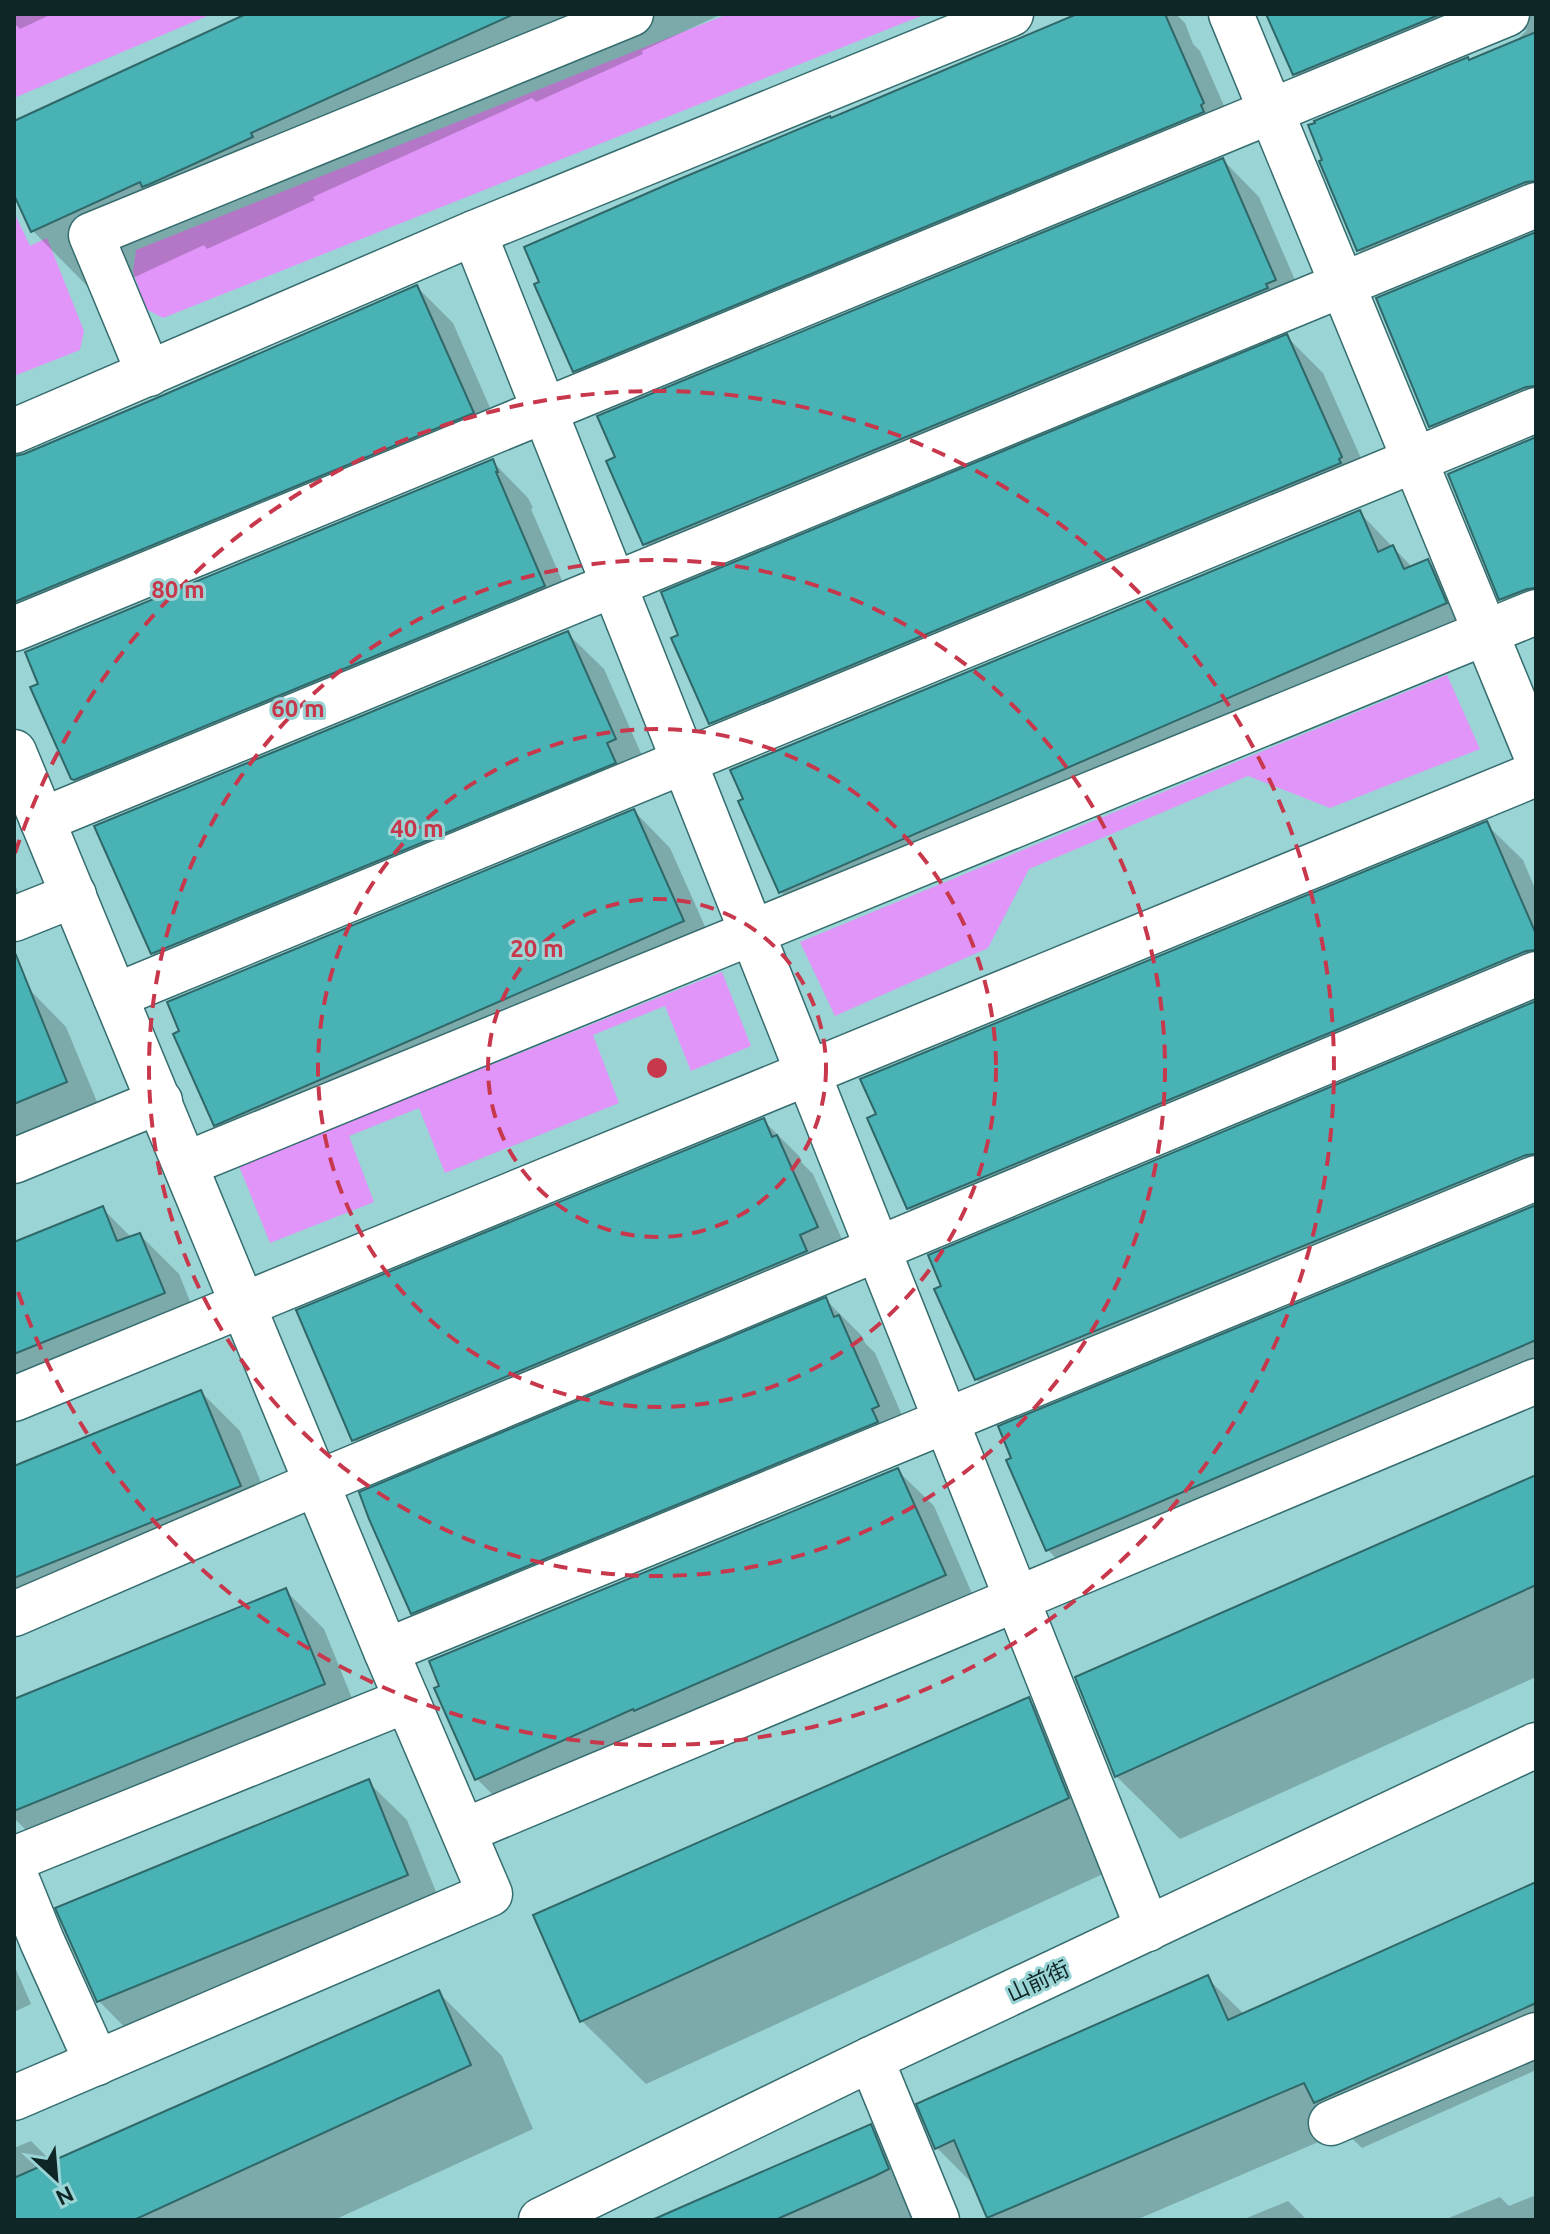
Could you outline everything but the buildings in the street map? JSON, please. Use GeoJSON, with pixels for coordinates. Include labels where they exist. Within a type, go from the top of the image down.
{"type":"FeatureCollection","features":[{"type":"Feature","properties":{"kind":"street"},"geometry":{"type":"LineString","coordinates":[[149,374],[91,235],[631,14]]}},
{"type":"Feature","properties":{"kind":"street"},"geometry":{"type":"LineString","coordinates":[[14,431],[474,233],[1011,14]]}},
{"type":"Feature","properties":{"kind":"street"},"geometry":{"type":"LineString","coordinates":[[1231,14],[1536,755]]}},
{"type":"Feature","properties":{"kind":"street"},"geometry":{"type":"LineString","coordinates":[[14,629],[1507,14]]}},
{"type":"Feature","properties":{"kind":"street"},"geometry":{"type":"LineString","coordinates":[[42,820],[1536,205]]}},
{"type":"Feature","properties":{"kind":"street"},"geometry":{"type":"LineString","coordinates":[[474,233],[1148,1929]]}},
{"type":"Feature","properties":{"kind":"street"},"geometry":{"type":"LineString","coordinates":[[115,996],[1536,410]]}},
{"type":"Feature","properties":{"kind":"street"},"geometry":{"type":"LineString","coordinates":[[186,1164],[1536,612]]}},
{"type":"Feature","properties":{"kind":"street"},"geometry":{"type":"LineString","coordinates":[[14,752],[386,1651],[490,1894],[14,2098]]}},
{"type":"Feature","properties":{"kind":"street"},"geometry":{"type":"LineString","coordinates":[[14,1399],[1536,774]]}},
{"type":"Feature","properties":{"kind":"street"},"geometry":{"type":"LineString","coordinates":[[14,919],[74,895]]}},
{"type":"Feature","properties":{"kind":"street"},"geometry":{"type":"LineString","coordinates":[[14,1614],[317,1483],[1536,974]]}},
{"type":"Feature","properties":{"kind":"street"},"geometry":{"type":"LineString","coordinates":[[14,1161],[160,1101]]}},
{"type":"Feature","properties":{"kind":"street"},"geometry":{"type":"LineString","coordinates":[[386,1651],[1536,1178]]}},
{"type":"Feature","properties":{"kind":"street"},"geometry":{"type":"LineString","coordinates":[[464,1831],[1536,1381]]}},
{"type":"Feature","properties":{"kind":"street"},"geometry":{"type":"LineString","coordinates":[[14,1859],[407,1700]]}},
{"type":"Feature","properties":{"kind":"street","name":"山前街"},"geometry":{"type":"LineString","coordinates":[[541,2220],[871,2059],[1536,1745]]}},
{"type":"Feature","properties":{"kind":"street"},"geometry":{"type":"LineString","coordinates":[[14,1872],[28,1947],[97,2063]]}},
{"type":"Feature","properties":{"kind":"street"},"geometry":{"type":"LineString","coordinates":[[1331,2123],[1536,2035]]}},
{"type":"Feature","properties":{"kind":"street"},"geometry":{"type":"LineString","coordinates":[[871,2059],[937,2220]]}},
{"type":"Feature","properties":{"kind":"shaded area"},"geometry":{"type":"Polygon","coordinates":[[[14,14],[212,14],[14,98],[14,14]]]}},
{"type":"Feature","properties":{"kind":"shaded area"},"geometry":{"type":"Polygon","coordinates":[[[728,14],[926,14],[163,318],[146,309],[133,272],[136,250],[728,14]]]}},
{"type":"Feature","properties":{"kind":"shaded area"},"geometry":{"type":"Polygon","coordinates":[[[14,212],[30,246],[47,238],[84,331],[80,350],[14,376],[14,212]]]}},
{"type":"Feature","properties":{"kind":"shaded area"},"geometry":{"type":"Polygon","coordinates":[[[1447,675],[1480,749],[1330,808],[1248,776],[1029,869],[988,948],[835,1016],[800,942],[1447,675]]]}},
{"type":"Feature","properties":{"kind":"shaded area"},"geometry":{"type":"Polygon","coordinates":[[[722,972],[751,1046],[691,1071],[665,1006],[593,1035],[619,1103],[445,1173],[419,1108],[349,1136],[374,1202],[270,1243],[239,1166],[722,972]]]}}]}
